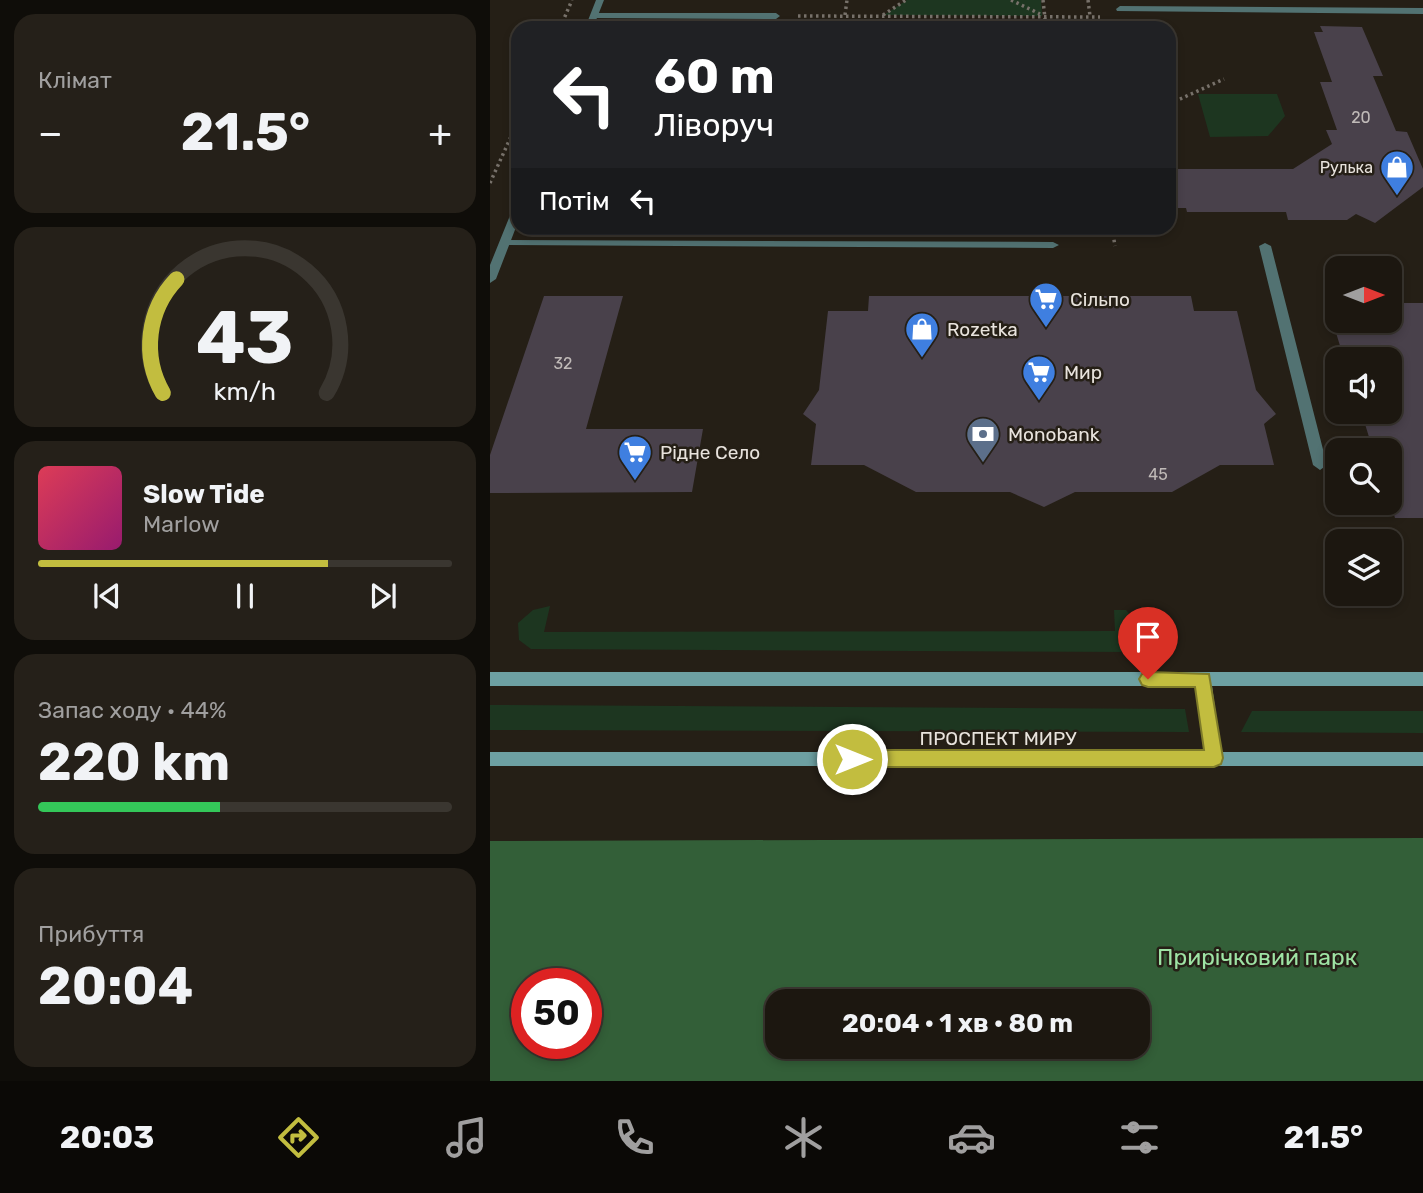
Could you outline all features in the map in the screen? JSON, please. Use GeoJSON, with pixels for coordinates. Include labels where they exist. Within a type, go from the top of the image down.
{"type":"FeatureCollection","features":[{"type":"Feature","properties":{"kind":"main road"},"geometry":{"type":"LineString","coordinates":[[490,679],[1423,679]]}},
{"type":"Feature","properties":{"kind":"main road"},"geometry":{"type":"LineString","coordinates":[[1203,679],[1214,758]]}},
{"type":"Feature","properties":{"kind":"main road","name":"ПРОСПЕКТ МИРУ"},"geometry":{"type":"LineString","coordinates":[[490,759],[1423,759]]}},
{"type":"Feature","properties":{"kind":"street"},"geometry":{"type":"LineString","coordinates":[[592,21],[600,0]]}},
{"type":"Feature","properties":{"kind":"street"},"geometry":{"type":"LineString","coordinates":[[1120,9],[1423,11]]}},
{"type":"Feature","properties":{"kind":"street"},"geometry":{"type":"LineString","coordinates":[[594,16],[776,16]]}},
{"type":"Feature","properties":{"kind":"street"},"geometry":{"type":"LineString","coordinates":[[490,279],[511,227]]}},
{"type":"Feature","properties":{"kind":"street"},"geometry":{"type":"LineString","coordinates":[[505,243],[1053,245]]}},
{"type":"Feature","properties":{"kind":"street"},"geometry":{"type":"LineString","coordinates":[[1265,246],[1321,465]]}},
{"type":"Feature","properties":{"kind":"path"},"geometry":{"type":"LineString","coordinates":[[563,21],[572,0]]}},
{"type":"Feature","properties":{"kind":"path"},"geometry":{"type":"LineString","coordinates":[[845,15],[847,0]]}},
{"type":"Feature","properties":{"kind":"path"},"geometry":{"type":"LineString","coordinates":[[883,16],[906,0]]}},
{"type":"Feature","properties":{"kind":"path"},"geometry":{"type":"LineString","coordinates":[[1011,0],[1044,16]]}},
{"type":"Feature","properties":{"kind":"path"},"geometry":{"type":"LineString","coordinates":[[1043,0],[1045,21]]}},
{"type":"Feature","properties":{"kind":"path"},"geometry":{"type":"LineString","coordinates":[[1088,0],[1090,16]]}},
{"type":"Feature","properties":{"kind":"path"},"geometry":{"type":"LineString","coordinates":[[776,16],[1111,17]]}},
{"type":"Feature","properties":{"kind":"path"},"geometry":{"type":"LineString","coordinates":[[1176,101],[1224,79]]}},
{"type":"Feature","properties":{"kind":"path"},"geometry":{"type":"LineString","coordinates":[[490,183],[511,136]]}},
{"type":"Feature","properties":{"kind":"path"},"geometry":{"type":"LineString","coordinates":[[1113,235],[1115,246]]}},
{"type":"Feature","properties":{"kind":"green space"},"geometry":{"type":"Polygon","coordinates":[[[907,0],[1041,0],[1042,16],[884,15],[907,0]]]}},
{"type":"Feature","properties":{"kind":"green space"},"geometry":{"type":"Polygon","coordinates":[[[1198,94],[1277,94],[1285,116],[1268,136],[1210,137],[1198,94]]]}},
{"type":"Feature","properties":{"kind":"green space"},"geometry":{"type":"Polygon","coordinates":[[[550,606],[544,632],[1115,631],[1114,610],[1126,610],[1143,629],[1132,652],[531,649],[519,640],[518,623],[533,610],[550,606]]]}},
{"type":"Feature","properties":{"kind":"green space"},"geometry":{"type":"Polygon","coordinates":[[[490,705],[1185,709],[1189,732],[490,730],[490,705]]]}},
{"type":"Feature","properties":{"kind":"green space"},"geometry":{"type":"Polygon","coordinates":[[[1252,711],[1423,711],[1423,733],[1241,732],[1252,711]]]}},
{"type":"Feature","properties":{"kind":"green space","name":"Прирічковий парк"},"geometry":{"type":"Polygon","coordinates":[[[1423,838],[1423,1081],[490,1081],[490,841],[1423,838]]]}},
{"type":"Feature","properties":{"kind":"building"},"geometry":{"type":"Polygon","coordinates":[[[1320,26],[1362,27],[1383,76],[1373,76],[1396,131],[1407,132],[1423,169],[1423,187],[1375,223],[1356,214],[1347,220],[1288,220],[1286,212],[1187,212],[1186,208],[1176,208],[1176,169],[1293,169],[1332,144],[1326,130],[1337,130],[1320,82],[1332,82],[1314,32],[1323,32],[1320,26]]]}},
{"type":"Feature","properties":{"kind":"building"},"geometry":{"type":"Polygon","coordinates":[[[544,296],[623,296],[586,429],[703,429],[692,492],[490,493],[490,455],[544,296]]]}},
{"type":"Feature","properties":{"kind":"building","name":"Мир"},"geometry":{"type":"Polygon","coordinates":[[[869,296],[1191,296],[1194,311],[1237,311],[1256,390],[1276,414],[1264,424],[1274,465],[1220,465],[1172,492],[1075,492],[1044,507],[1010,492],[916,492],[864,465],[811,465],[816,424],[803,414],[819,390],[828,311],[868,311],[869,296]]]}},
{"type":"Feature","properties":{"kind":"building"},"geometry":{"type":"Polygon","coordinates":[[[1402,303],[1423,303],[1423,518],[1395,518],[1394,515],[1402,515],[1402,438],[1369,438],[1365,424],[1402,424],[1402,347],[1340,347],[1336,333],[1402,333],[1402,303]]]}},
{"type":"Feature","properties":{"kind":"place","name":"Рулька"},"geometry":{"type":"Point","coordinates":[1397,197]}},
{"type":"Feature","properties":{"kind":"place","name":"Сільпо"},"geometry":{"type":"Point","coordinates":[1046,329]}},
{"type":"Feature","properties":{"kind":"place","name":"Rozetka"},"geometry":{"type":"Point","coordinates":[922,359]}},
{"type":"Feature","properties":{"kind":"place","name":"Мир"},"geometry":{"type":"Point","coordinates":[1039,402]}},
{"type":"Feature","properties":{"kind":"place","name":"Monobank"},"geometry":{"type":"Point","coordinates":[983,464]}},
{"type":"Feature","properties":{"kind":"place","name":"Рідне Село"},"geometry":{"type":"Point","coordinates":[635,482]}},
{"type":"Feature","properties":{"kind":"route"},"geometry":{"type":"LineString","coordinates":[[852,759],[1214,758],[1203,679],[1148,679]]}}]}
